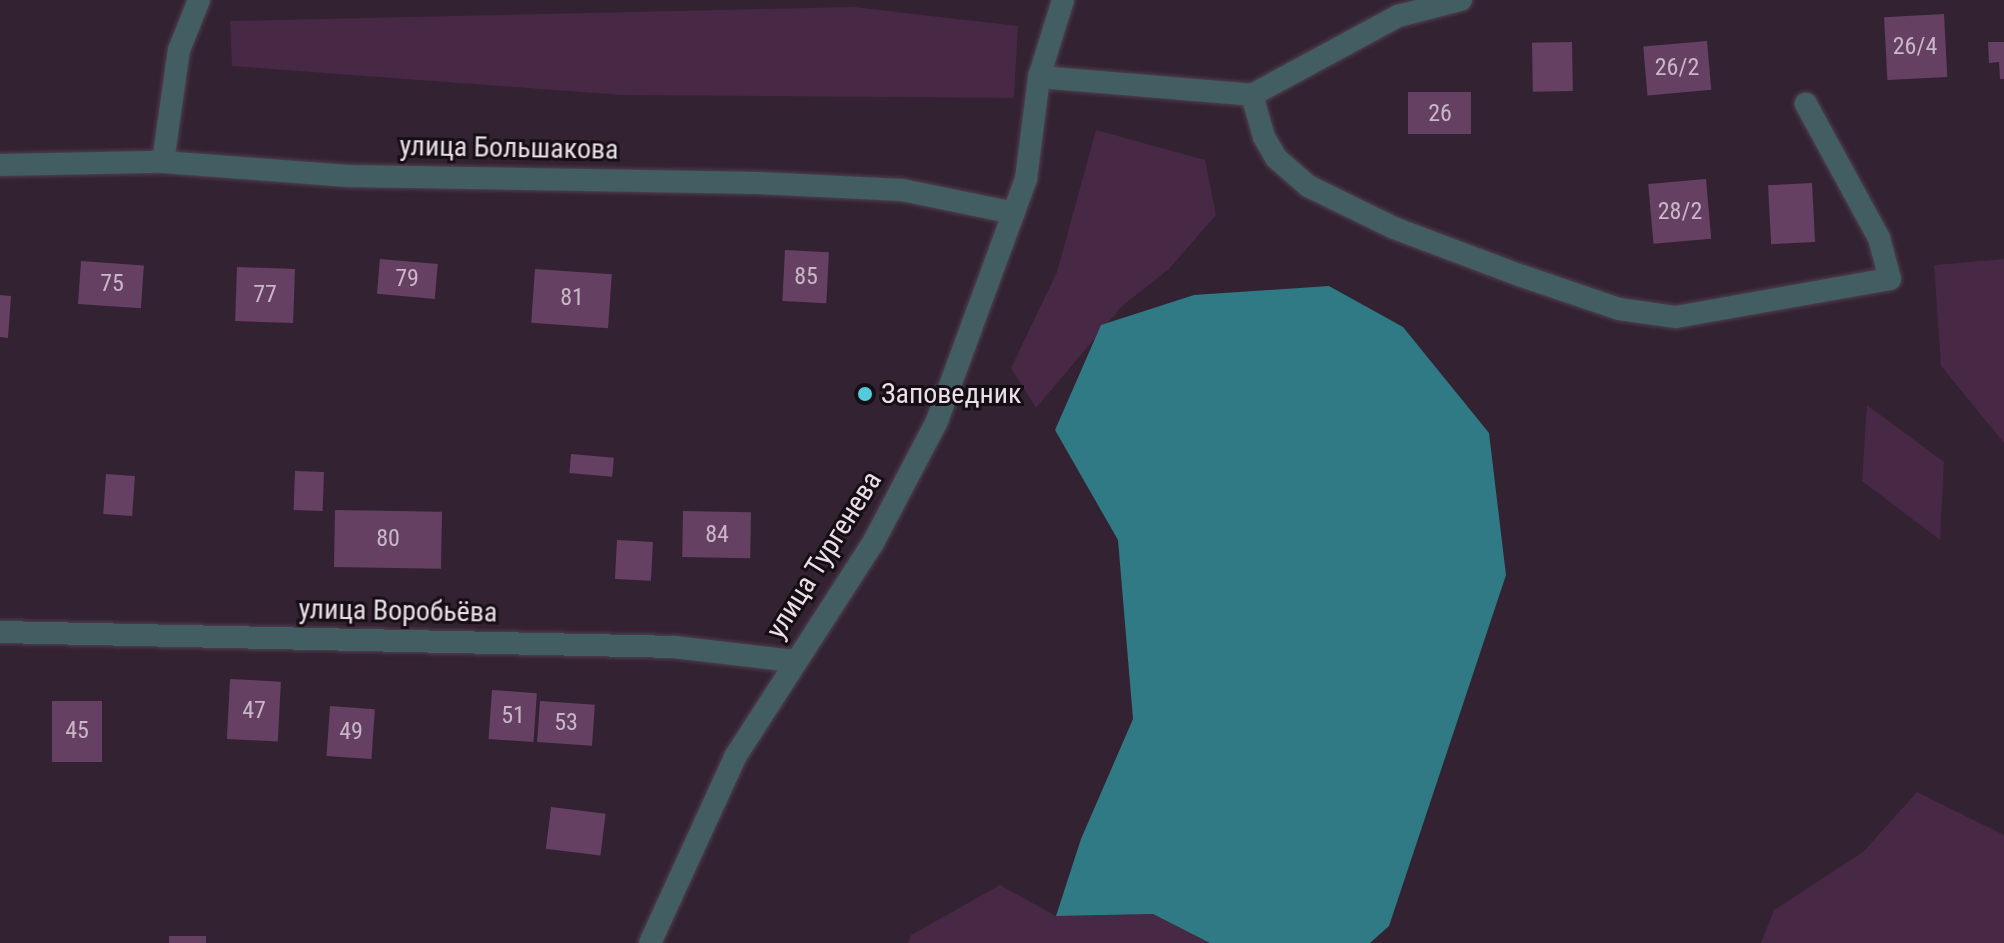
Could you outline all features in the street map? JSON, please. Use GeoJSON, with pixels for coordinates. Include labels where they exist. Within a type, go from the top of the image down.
{"type":"FeatureCollection","features":[{"type":"Feature","properties":{"kind":"street"},"geometry":{"type":"LineString","coordinates":[[163,162],[179,50],[199,0]]}},
{"type":"Feature","properties":{"kind":"street","name":"улица Тургенева"},"geometry":{"type":"LineString","coordinates":[[650,943],[735,757],[793,661],[873,543],[937,421],[1026,179],[1039,77],[1063,0]]}},
{"type":"Feature","properties":{"kind":"street"},"geometry":{"type":"LineString","coordinates":[[1039,77],[1252,95],[1398,16],[1461,0]]}},
{"type":"Feature","properties":{"kind":"street"},"geometry":{"type":"LineString","coordinates":[[1252,95],[1276,158],[1308,186],[1394,228],[1522,276],[1619,309],[1676,317],[1890,279],[1879,238],[1806,104]]}},
{"type":"Feature","properties":{"kind":"street","name":"улица Большакова"},"geometry":{"type":"LineString","coordinates":[[0,165],[163,162],[351,176],[902,190],[1014,213]]}},
{"type":"Feature","properties":{"kind":"street","name":"улица Воробьёва"},"geometry":{"type":"LineString","coordinates":[[0,632],[674,647],[793,661]]}},
{"type":"Feature","properties":{"kind":"shaded area"},"geometry":{"type":"Polygon","coordinates":[[[854,7],[1018,26],[1014,98],[622,95],[232,66],[230,21],[854,7]]]}},
{"type":"Feature","properties":{"kind":"shaded area"},"geometry":{"type":"Polygon","coordinates":[[[1096,130],[1205,160],[1216,215],[1169,269],[1122,306],[1036,408],[1011,368],[1057,272],[1096,130]]]}},
{"type":"Feature","properties":{"kind":"shaded area"},"geometry":{"type":"Polygon","coordinates":[[[2004,259],[2004,443],[1941,366],[1934,265],[2004,259]]]}},
{"type":"Feature","properties":{"kind":"shaded area"},"geometry":{"type":"Polygon","coordinates":[[[1867,405],[1944,462],[1940,540],[1862,481],[1867,405]]]}},
{"type":"Feature","properties":{"kind":"shaded area"},"geometry":{"type":"Polygon","coordinates":[[[1917,792],[2004,835],[2004,943],[1761,943],[1774,910],[1863,852],[1917,792]]]}},
{"type":"Feature","properties":{"kind":"shaded area"},"geometry":{"type":"Polygon","coordinates":[[[1000,885],[1056,916],[1153,914],[1210,943],[908,943],[911,935],[1000,885]]]}},
{"type":"Feature","properties":{"kind":"water"},"geometry":{"type":"Polygon","coordinates":[[[1329,286],[1403,327],[1489,433],[1506,575],[1389,926],[1370,943],[1210,943],[1153,914],[1056,916],[1081,839],[1133,719],[1118,540],[1055,430],[1101,325],[1194,295],[1329,286]]]}},
{"type":"Feature","properties":{"kind":"building"},"geometry":{"type":"Polygon","coordinates":[[[1944,14],[1947,77],[1887,80],[1884,17],[1944,14]]]}},
{"type":"Feature","properties":{"kind":"building"},"geometry":{"type":"Polygon","coordinates":[[[1707,41],[1711,90],[1648,95],[1643,47],[1707,41]]]}},
{"type":"Feature","properties":{"kind":"building"},"geometry":{"type":"Polygon","coordinates":[[[1572,42],[1573,91],[1533,92],[1532,43],[1572,42]]]}},
{"type":"Feature","properties":{"kind":"building"},"geometry":{"type":"Polygon","coordinates":[[[1988,42],[2004,42],[2004,79],[2000,79],[1999,62],[1989,63],[1988,42]]]}},
{"type":"Feature","properties":{"kind":"building"},"geometry":{"type":"Polygon","coordinates":[[[1408,92],[1471,92],[1471,134],[1408,134],[1408,92]]]}},
{"type":"Feature","properties":{"kind":"building"},"geometry":{"type":"Polygon","coordinates":[[[1706,179],[1711,239],[1653,244],[1648,184],[1706,179]]]}},
{"type":"Feature","properties":{"kind":"building"},"geometry":{"type":"Polygon","coordinates":[[[1812,183],[1815,242],[1771,244],[1768,185],[1812,183]]]}},
{"type":"Feature","properties":{"kind":"building"},"geometry":{"type":"Polygon","coordinates":[[[785,250],[829,252],[826,303],[782,301],[785,250]]]}},
{"type":"Feature","properties":{"kind":"building"},"geometry":{"type":"Polygon","coordinates":[[[380,259],[438,264],[435,299],[377,294],[380,259]]]}},
{"type":"Feature","properties":{"kind":"building"},"geometry":{"type":"Polygon","coordinates":[[[81,261],[144,265],[141,308],[78,304],[81,261]]]}},
{"type":"Feature","properties":{"kind":"building"},"geometry":{"type":"Polygon","coordinates":[[[237,267],[295,269],[293,323],[235,321],[237,267]]]}},
{"type":"Feature","properties":{"kind":"building"},"geometry":{"type":"Polygon","coordinates":[[[535,269],[612,274],[608,328],[531,323],[535,269]]]}},
{"type":"Feature","properties":{"kind":"building"},"geometry":{"type":"Polygon","coordinates":[[[0,295],[11,296],[8,338],[0,337],[0,295]]]}},
{"type":"Feature","properties":{"kind":"building"},"geometry":{"type":"Polygon","coordinates":[[[571,454],[614,458],[612,477],[569,473],[571,454]]]}},
{"type":"Feature","properties":{"kind":"building"},"geometry":{"type":"Polygon","coordinates":[[[295,471],[324,472],[323,511],[294,510],[295,471]]]}},
{"type":"Feature","properties":{"kind":"building"},"geometry":{"type":"Polygon","coordinates":[[[106,474],[135,476],[132,516],[103,514],[106,474]]]}},
{"type":"Feature","properties":{"kind":"building"},"geometry":{"type":"Polygon","coordinates":[[[335,510],[442,512],[441,569],[334,567],[335,510]]]}},
{"type":"Feature","properties":{"kind":"building"},"geometry":{"type":"Polygon","coordinates":[[[683,511],[751,512],[750,558],[682,557],[683,511]]]}},
{"type":"Feature","properties":{"kind":"building"},"geometry":{"type":"Polygon","coordinates":[[[617,540],[653,542],[651,581],[615,579],[617,540]]]}},
{"type":"Feature","properties":{"kind":"building"},"geometry":{"type":"Polygon","coordinates":[[[230,679],[281,682],[278,742],[227,739],[230,679]]]}},
{"type":"Feature","properties":{"kind":"building"},"geometry":{"type":"Polygon","coordinates":[[[492,690],[537,693],[533,742],[489,739],[492,690]]]}},
{"type":"Feature","properties":{"kind":"building"},"geometry":{"type":"Polygon","coordinates":[[[52,701],[102,701],[102,762],[52,762],[52,701]]]}},
{"type":"Feature","properties":{"kind":"building"},"geometry":{"type":"Polygon","coordinates":[[[540,701],[595,705],[592,746],[537,742],[540,701]]]}},
{"type":"Feature","properties":{"kind":"building"},"geometry":{"type":"Polygon","coordinates":[[[330,706],[375,709],[371,759],[327,756],[330,706]]]}},
{"type":"Feature","properties":{"kind":"building"},"geometry":{"type":"Polygon","coordinates":[[[551,807],[606,814],[600,855],[546,849],[551,807]]]}},
{"type":"Feature","properties":{"kind":"building"},"geometry":{"type":"Polygon","coordinates":[[[169,936],[206,936],[206,943],[169,943],[169,936]]]}},
{"type":"Feature","properties":{"kind":"place","name":"Заповедник"},"geometry":{"type":"Point","coordinates":[865,394]}}]}
